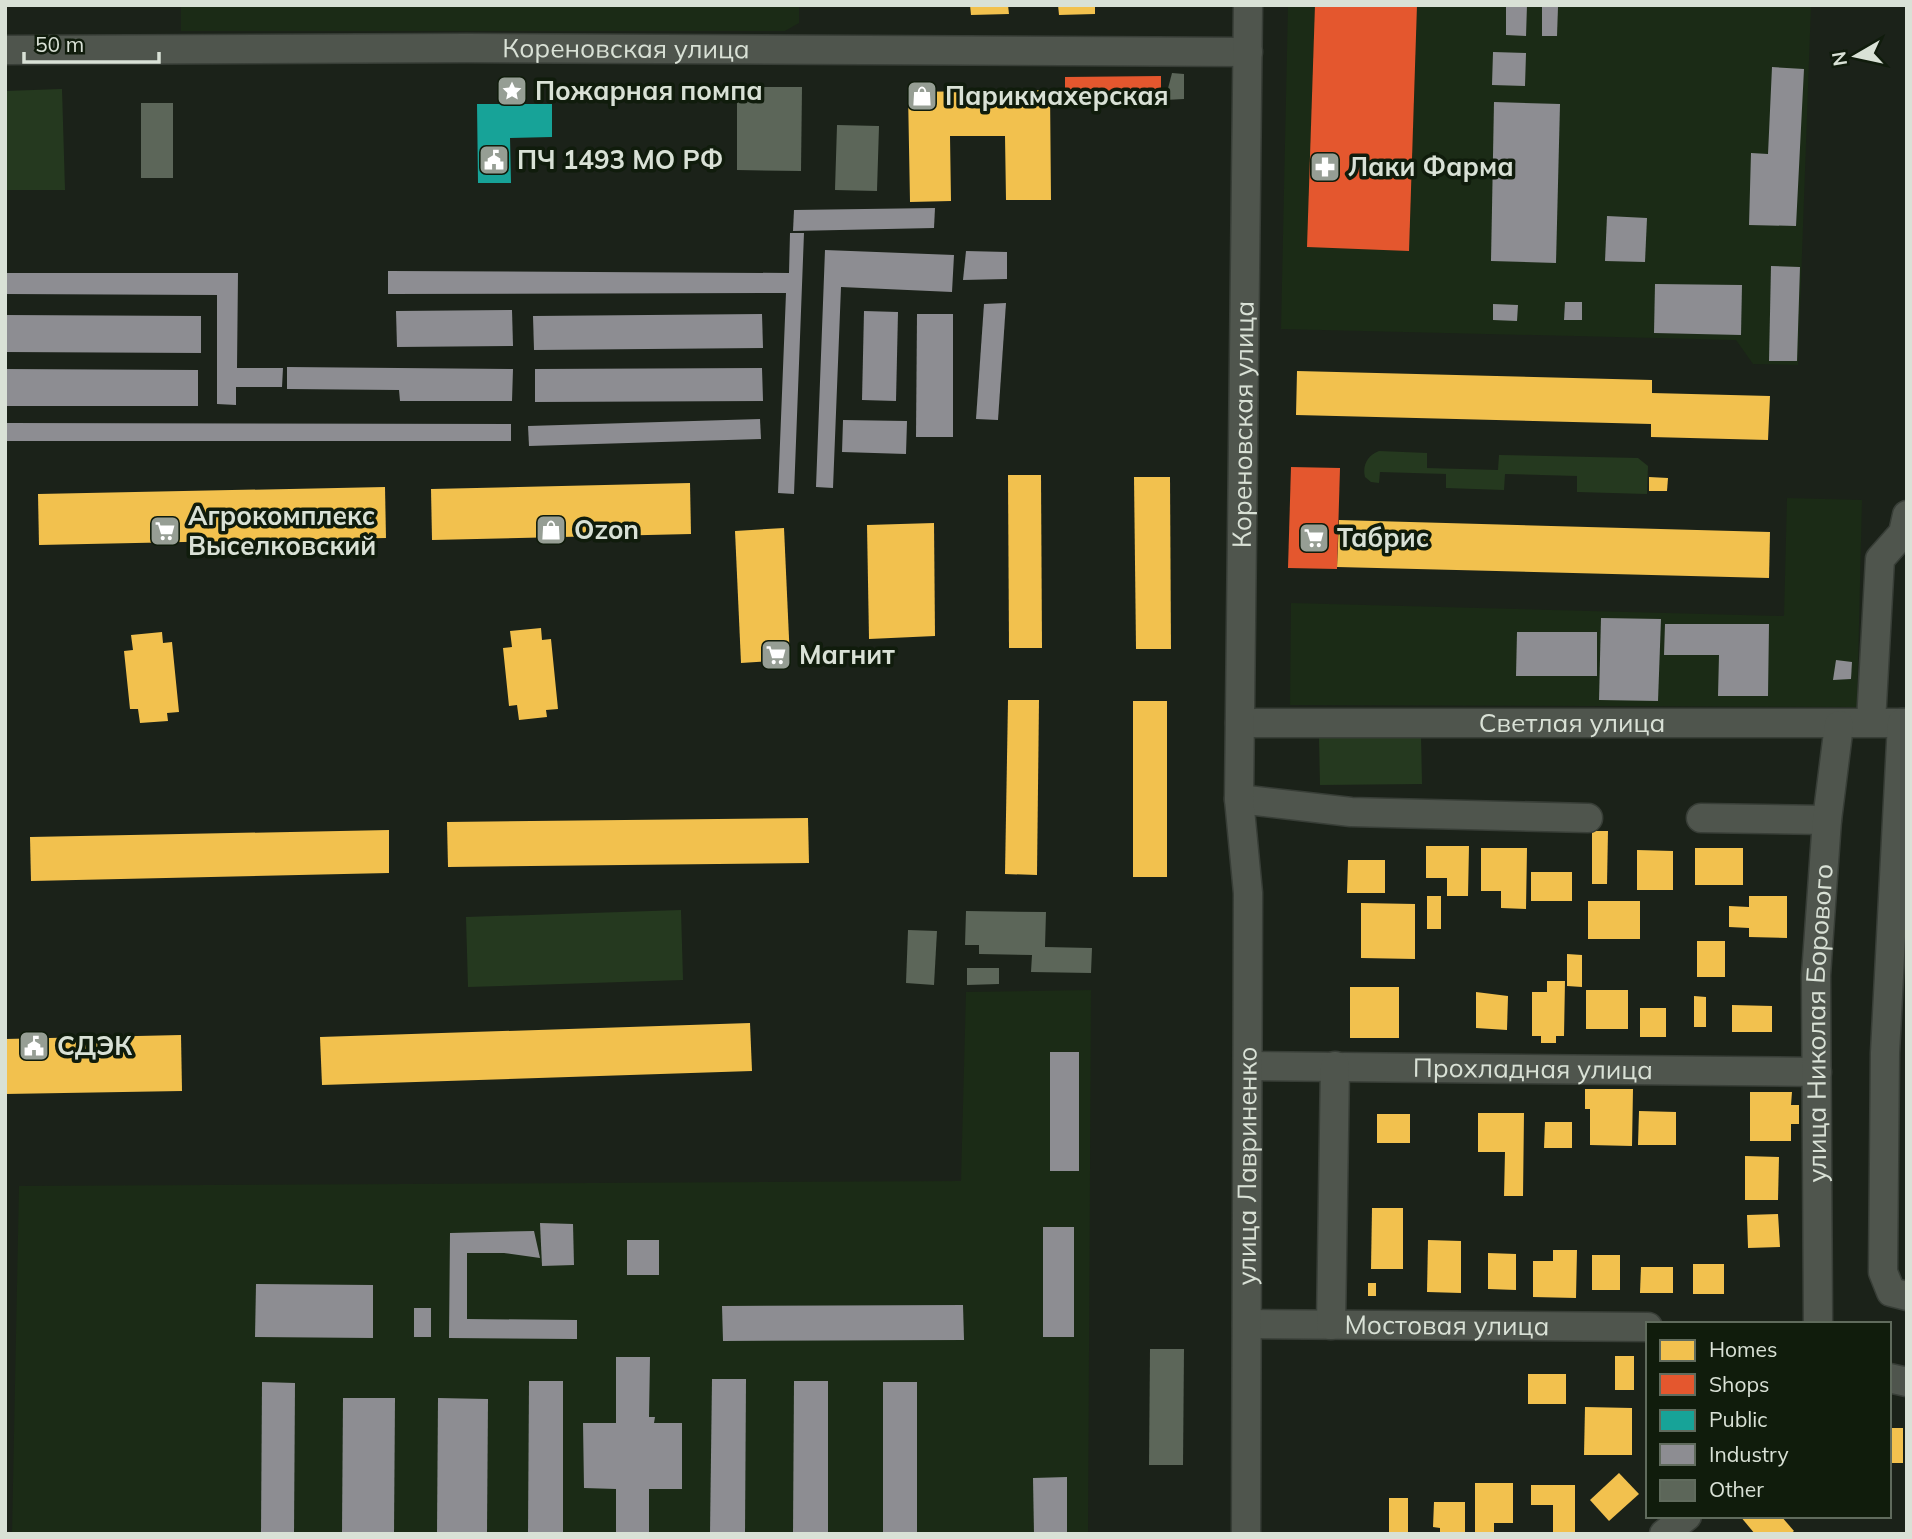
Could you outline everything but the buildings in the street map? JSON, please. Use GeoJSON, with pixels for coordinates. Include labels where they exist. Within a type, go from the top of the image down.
{"type":"FeatureCollection","features":[{"type":"Feature","properties":{"kind":"street","name":"Кореновская улица"},"geometry":{"type":"LineString","coordinates":[[1239,799],[1248,5]]}},
{"type":"Feature","properties":{"kind":"street","name":"Кореновская улица"},"geometry":{"type":"LineString","coordinates":[[5,50],[467,48],[1248,52]]}},
{"type":"Feature","properties":{"kind":"street"},"geometry":{"type":"LineString","coordinates":[[1871,722],[1880,559],[1906,527]]}},
{"type":"Feature","properties":{"kind":"street","name":"Светлая улица"},"geometry":{"type":"LineString","coordinates":[[1240,723],[1904,723]]}},
{"type":"Feature","properties":{"kind":"street"},"geometry":{"type":"LineString","coordinates":[[1899,1294],[1883,1272],[1896,1053],[1904,723]]}},
{"type":"Feature","properties":{"kind":"street","name":"улица Николая Борового"},"geometry":{"type":"LineString","coordinates":[[1818,1322],[1816,975],[1826,820],[1839,725]]}},
{"type":"Feature","properties":{"kind":"street"},"geometry":{"type":"LineString","coordinates":[[1239,799],[1351,812],[1588,818]]}},
{"type":"Feature","properties":{"kind":"street","name":"улица Лавриненко"},"geometry":{"type":"LineString","coordinates":[[1239,799],[1248,893],[1246,1534]]}},
{"type":"Feature","properties":{"kind":"street"},"geometry":{"type":"LineString","coordinates":[[1701,818],[1826,820]]}},
{"type":"Feature","properties":{"kind":"street","name":"Прохладная улица"},"geometry":{"type":"LineString","coordinates":[[1248,1066],[1817,1072]]}},
{"type":"Feature","properties":{"kind":"street"},"geometry":{"type":"LineString","coordinates":[[1331,1325],[1335,1066]]}},
{"type":"Feature","properties":{"kind":"street","name":"Мостовая улица"},"geometry":{"type":"LineString","coordinates":[[1247,1324],[1646,1327]]}},
{"type":"Feature","properties":{"kind":"street"},"geometry":{"type":"LineString","coordinates":[[1664,1534],[1684,1518]]}},
{"type":"Feature","properties":{"kind":"shaded area"},"geometry":{"type":"Polygon","coordinates":[[[181,5],[799,5],[799,23],[785,31],[181,31],[181,5]]]}},
{"type":"Feature","properties":{"kind":"shaded area"},"geometry":{"type":"Polygon","coordinates":[[[1288,5],[1811,5],[1798,365],[1753,364],[1736,340],[1281,329],[1288,5]]]}},
{"type":"Feature","properties":{"kind":"shaded area"},"geometry":{"type":"Polygon","coordinates":[[[62,89],[65,190],[5,190],[5,91],[62,89]]]}},
{"type":"Feature","properties":{"kind":"shaded area"},"geometry":{"type":"Polygon","coordinates":[[[1379,451],[1427,453],[1427,468],[1498,470],[1499,455],[1638,458],[1648,466],[1647,494],[1577,492],[1577,476],[1505,474],[1504,490],[1446,488],[1446,474],[1380,472],[1379,483],[1371,482],[1365,477],[1365,465],[1372,455],[1379,451]]]}},
{"type":"Feature","properties":{"kind":"shaded area"},"geometry":{"type":"Polygon","coordinates":[[[1787,498],[1862,500],[1857,707],[1290,705],[1291,603],[1784,616],[1787,498]]]}},
{"type":"Feature","properties":{"kind":"shaded area"},"geometry":{"type":"Polygon","coordinates":[[[1421,736],[1422,784],[1320,785],[1319,737],[1421,736]]]}},
{"type":"Feature","properties":{"kind":"shaded area"},"geometry":{"type":"Polygon","coordinates":[[[681,910],[683,980],[468,987],[466,917],[681,910]]]}},
{"type":"Feature","properties":{"kind":"shaded area"},"geometry":{"type":"Polygon","coordinates":[[[1091,990],[1088,1534],[12,1534],[19,1186],[961,1181],[966,992],[1091,990]]]}},
{"type":"Feature","properties":{"kind":"place","name":"Пожарная помпа"},"geometry":{"type":"Point","coordinates":[512,91]}},
{"type":"Feature","properties":{"kind":"place","name":"Парикмахерская"},"geometry":{"type":"Point","coordinates":[922,96]}},
{"type":"Feature","properties":{"kind":"place","name":"ПЧ 1493 МО РФ"},"geometry":{"type":"Point","coordinates":[494,160]}},
{"type":"Feature","properties":{"kind":"place","name":"Лаки Фарма"},"geometry":{"type":"Point","coordinates":[1325,167]}},
{"type":"Feature","properties":{"kind":"place","name":"Ozon"},"geometry":{"type":"Point","coordinates":[551,530]}},
{"type":"Feature","properties":{"kind":"place","name":"Агрокомплекс Выселковский"},"geometry":{"type":"Point","coordinates":[165,531]}},
{"type":"Feature","properties":{"kind":"place","name":"Табрис"},"geometry":{"type":"Point","coordinates":[1314,538]}},
{"type":"Feature","properties":{"kind":"place","name":"Магнит"},"geometry":{"type":"Point","coordinates":[776,655]}},
{"type":"Feature","properties":{"kind":"place","name":"СДЭК"},"geometry":{"type":"Point","coordinates":[34,1046]}}]}
